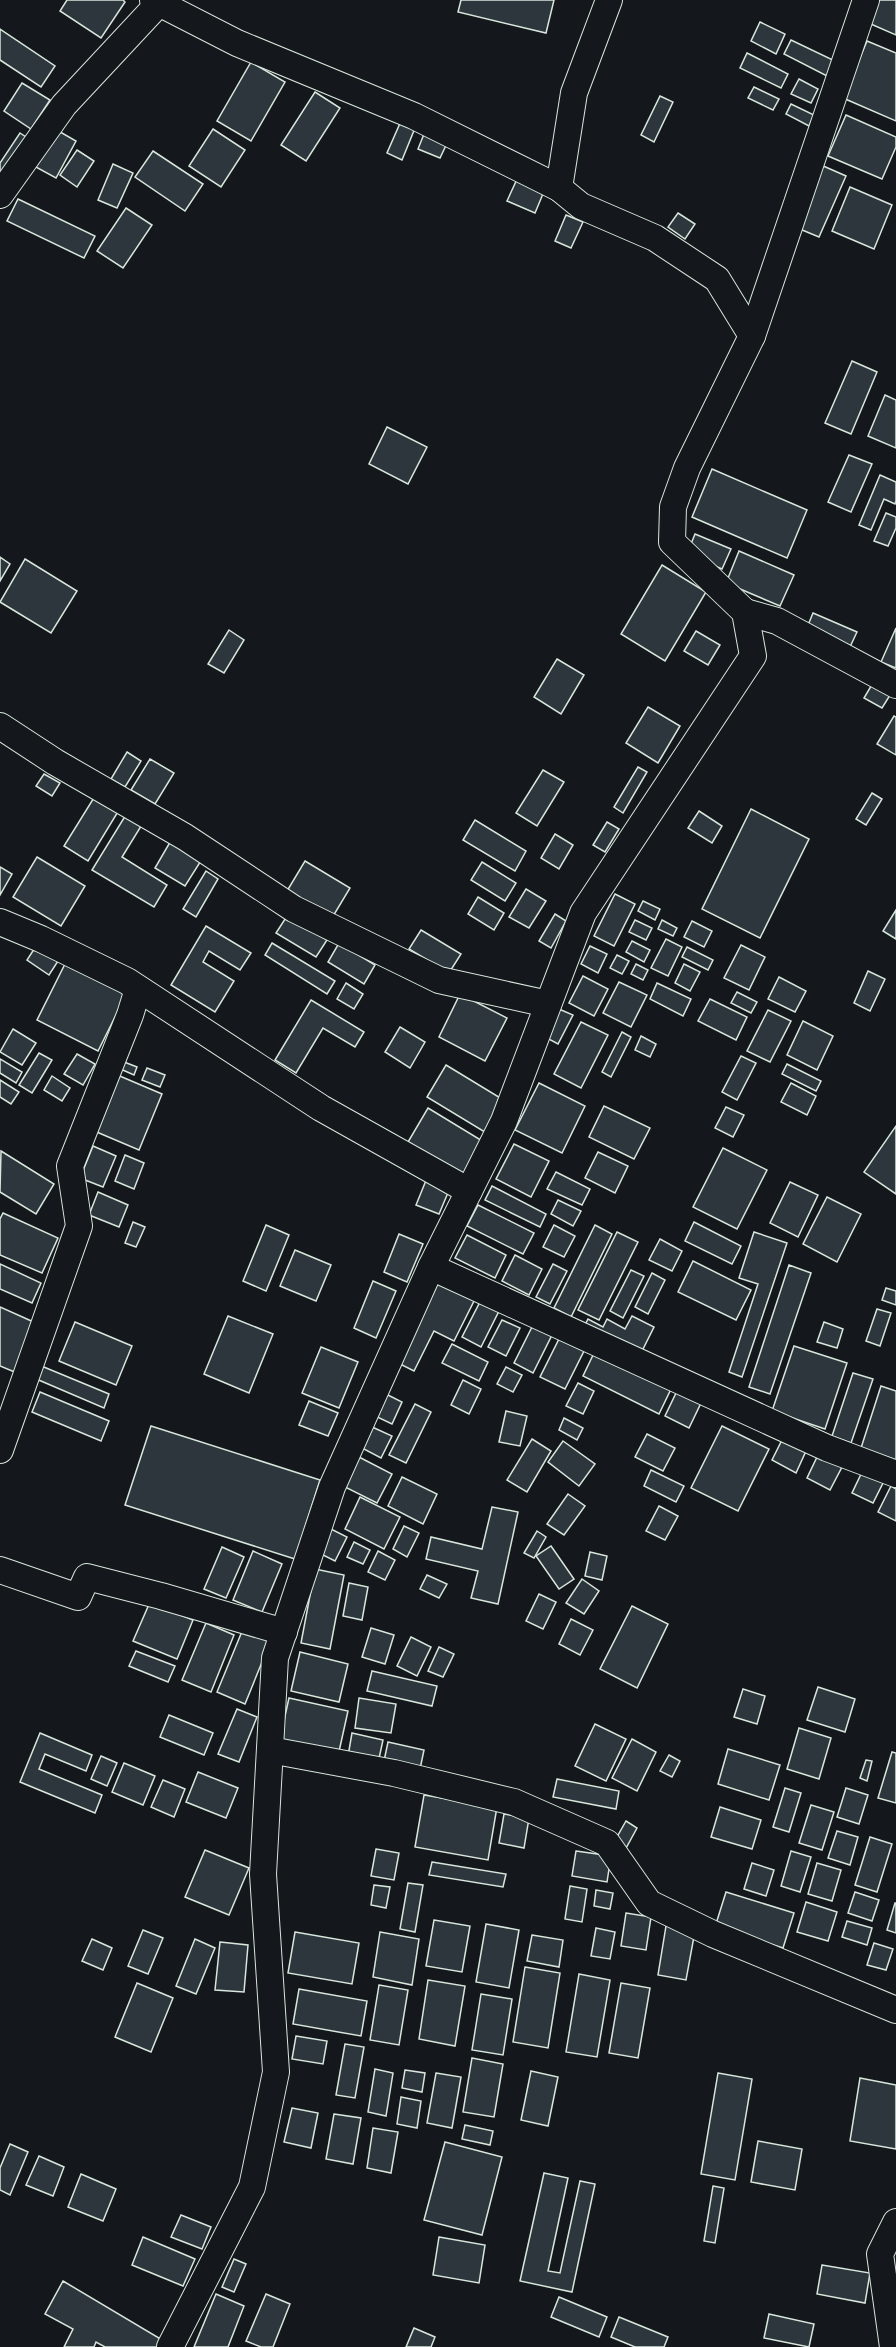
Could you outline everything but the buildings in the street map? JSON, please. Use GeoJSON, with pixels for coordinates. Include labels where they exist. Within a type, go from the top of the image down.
{"type":"FeatureCollection","features":[{"type":"Feature","properties":{"kind":"street"},"geometry":{"type":"LineString","coordinates":[[559,188],[574,93],[609,0]]}},
{"type":"Feature","properties":{"kind":"street"},"geometry":{"type":"LineString","coordinates":[[866,0],[752,336],[687,468],[673,507],[672,542],[745,612],[777,621],[896,685]]}},
{"type":"Feature","properties":{"kind":"street"},"geometry":{"type":"LineString","coordinates":[[0,195],[64,105],[159,1],[237,43],[414,116],[559,188],[581,206],[655,238],[717,279],[752,336]]}},
{"type":"Feature","properties":{"kind":"street"},"geometry":{"type":"LineString","coordinates":[[170,2347],[252,2187],[276,2072],[263,1874],[275,1658],[332,1487],[431,1267],[504,1121],[584,913],[753,656],[745,612]]}},
{"type":"Feature","properties":{"kind":"street"},"geometry":{"type":"LineString","coordinates":[[0,726],[55,762],[185,837],[294,909],[439,980],[548,1004]]}},
{"type":"Feature","properties":{"kind":"street"},"geometry":{"type":"LineString","coordinates":[[0,922],[41,939],[138,989],[321,1108],[469,1191]]}},
{"type":"Feature","properties":{"kind":"street"},"geometry":{"type":"LineString","coordinates":[[0,1450],[79,1226],[70,1166],[130,1015],[138,989]]}},
{"type":"Feature","properties":{"kind":"street"},"geometry":{"type":"LineString","coordinates":[[431,1267],[827,1448],[896,1474]]}},
{"type":"Feature","properties":{"kind":"street"},"geometry":{"type":"LineString","coordinates":[[0,1570],[78,1597],[87,1577],[284,1632]]}},
{"type":"Feature","properties":{"kind":"street"},"geometry":{"type":"LineString","coordinates":[[270,1750],[394,1773],[514,1802],[607,1843],[649,1903],[712,1934],[896,2010]]}},
{"type":"Feature","properties":{"kind":"street"},"geometry":{"type":"LineString","coordinates":[[893,2347],[880,2254],[896,2222]]}}]}
